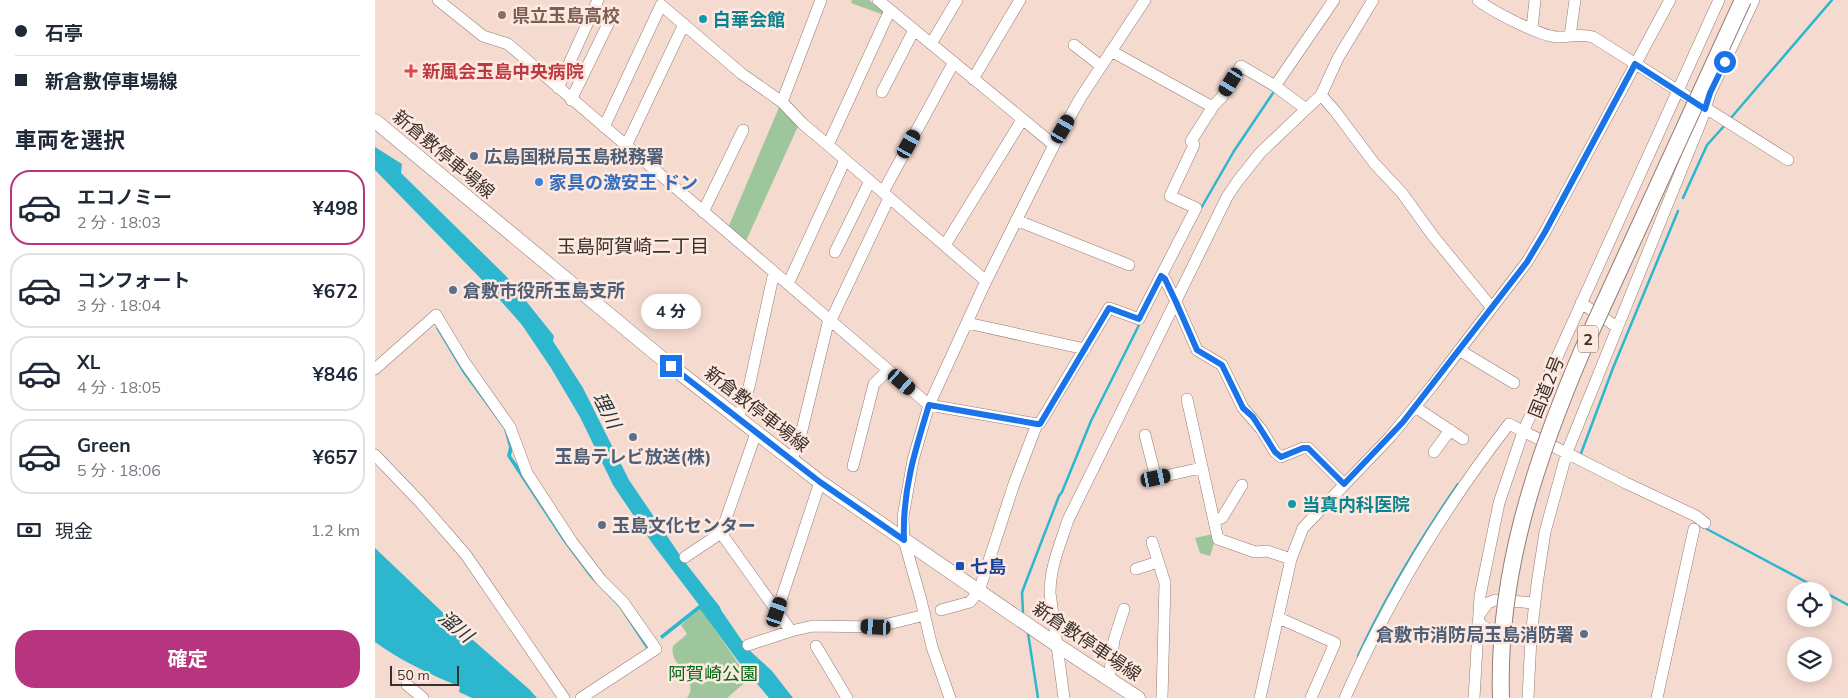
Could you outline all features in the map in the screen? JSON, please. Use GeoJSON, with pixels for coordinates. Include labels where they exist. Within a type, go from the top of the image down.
{"type":"FeatureCollection","features":[{"type":"Feature","properties":{"kind":"highway","name":"国道2号"},"geometry":{"type":"LineString","coordinates":[[1501,698],[1503,646],[1512,561],[1536,470],[1561,400],[1579,358],[1743,0]]}},
{"type":"Feature","properties":{"kind":"main road","name":"新倉敷停車場線"},"geometry":{"type":"LineString","coordinates":[[375,121],[583,294],[738,419],[820,482],[1057,645],[1138,698]]}},
{"type":"Feature","properties":{"kind":"street"},"geometry":{"type":"LineString","coordinates":[[438,0],[483,36],[508,44],[571,100],[929,405],[1037,424],[1040,424],[1109,308],[1139,319],[1162,278],[1196,208],[1170,196],[1194,145],[1191,141],[1241,66],[1275,86],[1306,109]]}},
{"type":"Feature","properties":{"kind":"street"},"geometry":{"type":"LineString","coordinates":[[558,88],[598,0]]}},
{"type":"Feature","properties":{"kind":"street"},"geometry":{"type":"LineString","coordinates":[[782,102],[821,0]]}},
{"type":"Feature","properties":{"kind":"street"},"geometry":{"type":"LineString","coordinates":[[878,0],[1054,145]]}},
{"type":"Feature","properties":{"kind":"street"},"geometry":{"type":"LineString","coordinates":[[931,44],[957,0]]}},
{"type":"Feature","properties":{"kind":"street"},"geometry":{"type":"LineString","coordinates":[[973,79],[1020,0]]}},
{"type":"Feature","properties":{"kind":"street"},"geometry":{"type":"LineString","coordinates":[[1275,86],[1334,0]]}},
{"type":"Feature","properties":{"kind":"street"},"geometry":{"type":"LineString","coordinates":[[1064,698],[1050,593],[1052,566],[1068,520],[1217,218],[1237,182],[1260,153],[1321,95],[1338,58],[1373,0]]}},
{"type":"Feature","properties":{"kind":"street"},"geometry":{"type":"LineString","coordinates":[[1532,28],[1535,0]]}},
{"type":"Feature","properties":{"kind":"street"},"geometry":{"type":"LineString","coordinates":[[1570,36],[1575,0]]}},
{"type":"Feature","properties":{"kind":"street"},"geometry":{"type":"LineString","coordinates":[[1260,698],[1291,559],[1303,528],[1390,437],[1527,262],[1670,0]]}},
{"type":"Feature","properties":{"kind":"street"},"geometry":{"type":"LineString","coordinates":[[1474,698],[1480,596],[1499,503],[1523,432],[1719,0]]}},
{"type":"Feature","properties":{"kind":"street"},"geometry":{"type":"LineString","coordinates":[[1528,698],[1531,637],[1545,532],[1575,456],[1617,327],[1710,93],[1754,0]]}},
{"type":"Feature","properties":{"kind":"street"},"geometry":{"type":"LineString","coordinates":[[950,698],[931,647],[925,615],[904,540],[903,517],[906,491],[913,460],[929,405],[1016,220],[1054,145],[1142,1]]}},
{"type":"Feature","properties":{"kind":"street"},"geometry":{"type":"LineString","coordinates":[[1485,2],[1496,13],[1556,37],[1586,34],[1593,37],[1788,160]]}},
{"type":"Feature","properties":{"kind":"street"},"geometry":{"type":"LineString","coordinates":[[604,128],[661,5],[742,74],[782,102],[827,146],[986,281]]}},
{"type":"Feature","properties":{"kind":"street"},"geometry":{"type":"LineString","coordinates":[[827,146],[890,10]]}},
{"type":"Feature","properties":{"kind":"street"},"geometry":{"type":"LineString","coordinates":[[571,100],[608,24]]}},
{"type":"Feature","properties":{"kind":"street"},"geometry":{"type":"LineString","coordinates":[[626,146],[684,24]]}},
{"type":"Feature","properties":{"kind":"street"},"geometry":{"type":"LineString","coordinates":[[882,92],[914,30]]}},
{"type":"Feature","properties":{"kind":"street"},"geometry":{"type":"LineString","coordinates":[[1074,45],[1101,66]]}},
{"type":"Feature","properties":{"kind":"street"},"geometry":{"type":"LineString","coordinates":[[1111,51],[1209,105],[1214,105]]}},
{"type":"Feature","properties":{"kind":"street"},"geometry":{"type":"LineString","coordinates":[[792,460],[802,430],[830,320],[886,195],[954,62]]}},
{"type":"Feature","properties":{"kind":"street"},"geometry":{"type":"LineString","coordinates":[[1321,95],[1374,163],[1402,193],[1433,236],[1492,308]]}},
{"type":"Feature","properties":{"kind":"street"},"geometry":{"type":"LineString","coordinates":[[945,245],[1022,120]]}},
{"type":"Feature","properties":{"kind":"street"},"geometry":{"type":"LineString","coordinates":[[703,212],[743,130]]}},
{"type":"Feature","properties":{"kind":"street"},"geometry":{"type":"LineString","coordinates":[[788,284],[845,160]]}},
{"type":"Feature","properties":{"kind":"street"},"geometry":{"type":"LineString","coordinates":[[835,252],[870,182]]}},
{"type":"Feature","properties":{"kind":"street"},"geometry":{"type":"LineString","coordinates":[[1016,220],[1129,265]]}},
{"type":"Feature","properties":{"kind":"street"},"geometry":{"type":"LineString","coordinates":[[738,419],[749,387],[774,272]]}},
{"type":"Feature","properties":{"kind":"street"},"geometry":{"type":"LineString","coordinates":[[1162,278],[1176,302],[1197,350],[1222,365],[1243,408],[1257,423],[1275,452],[1281,457],[1303,448],[1308,448],[1344,484]]}},
{"type":"Feature","properties":{"kind":"street"},"geometry":{"type":"LineString","coordinates":[[1581,303],[1617,327]]}},
{"type":"Feature","properties":{"kind":"street"},"geometry":{"type":"LineString","coordinates":[[375,369],[435,316],[465,364],[510,426],[527,473],[567,534],[601,580],[623,602],[656,649],[581,698]]}},
{"type":"Feature","properties":{"kind":"street"},"geometry":{"type":"LineString","coordinates":[[967,324],[1085,349]]}},
{"type":"Feature","properties":{"kind":"street"},"geometry":{"type":"LineString","coordinates":[[1459,350],[1514,383]]}},
{"type":"Feature","properties":{"kind":"street"},"geometry":{"type":"LineString","coordinates":[[853,466],[874,384],[888,370]]}},
{"type":"Feature","properties":{"kind":"street"},"geometry":{"type":"LineString","coordinates":[[1187,399],[1218,539],[1255,552],[1267,551],[1291,559]]}},
{"type":"Feature","properties":{"kind":"street"},"geometry":{"type":"LineString","coordinates":[[1415,407],[1463,439]]}},
{"type":"Feature","properties":{"kind":"street"},"geometry":{"type":"LineString","coordinates":[[941,610],[970,602],[979,591],[1014,484],[1037,424]]}},
{"type":"Feature","properties":{"kind":"street"},"geometry":{"type":"LineString","coordinates":[[1345,698],[1362,659],[1389,609],[1452,502],[1477,465],[1509,424],[1696,516],[1705,523]]}},
{"type":"Feature","properties":{"kind":"street"},"geometry":{"type":"LineString","coordinates":[[1434,452],[1449,430]]}},
{"type":"Feature","properties":{"kind":"street"},"geometry":{"type":"LineString","coordinates":[[685,557],[721,533],[756,433]]}},
{"type":"Feature","properties":{"kind":"street"},"geometry":{"type":"LineString","coordinates":[[1145,435],[1156,478],[1201,468]]}},
{"type":"Feature","properties":{"kind":"street"},"geometry":{"type":"LineString","coordinates":[[375,455],[420,502],[466,555],[565,698]]}},
{"type":"Feature","properties":{"kind":"street"},"geometry":{"type":"LineString","coordinates":[[777,612],[820,482]]}},
{"type":"Feature","properties":{"kind":"street"},"geometry":{"type":"LineString","coordinates":[[1214,520],[1222,518],[1242,485]]}},
{"type":"Feature","properties":{"kind":"street"},"geometry":{"type":"LineString","coordinates":[[1657,698],[1693,529]]}},
{"type":"Feature","properties":{"kind":"street"},"geometry":{"type":"LineString","coordinates":[[721,533],[791,631]]}},
{"type":"Feature","properties":{"kind":"street"},"geometry":{"type":"LineString","coordinates":[[1152,542],[1165,583],[1162,698]]}},
{"type":"Feature","properties":{"kind":"street"},"geometry":{"type":"LineString","coordinates":[[1136,569],[1158,562]]}},
{"type":"Feature","properties":{"kind":"street"},"geometry":{"type":"LineString","coordinates":[[1478,618],[1488,603],[1495,600],[1535,603]]}},
{"type":"Feature","properties":{"kind":"street"},"geometry":{"type":"LineString","coordinates":[[1109,679],[1114,640],[1124,610]]}},
{"type":"Feature","properties":{"kind":"street"},"geometry":{"type":"LineString","coordinates":[[748,645],[813,626],[876,627],[925,615]]}},
{"type":"Feature","properties":{"kind":"street"},"geometry":{"type":"LineString","coordinates":[[1279,618],[1335,643],[1311,698]]}},
{"type":"Feature","properties":{"kind":"street"},"geometry":{"type":"LineString","coordinates":[[1478,618],[1484,628],[1494,633],[1531,637]]}},
{"type":"Feature","properties":{"kind":"street"},"geometry":{"type":"LineString","coordinates":[[816,646],[847,698]]}},
{"type":"Feature","properties":{"kind":"street"},"geometry":{"type":"LineString","coordinates":[[407,686],[423,698]]}},
{"type":"Feature","properties":{"kind":"green space"},"geometry":{"type":"Polygon","coordinates":[[[852,0],[869,0],[885,13],[884,15],[851,3],[852,0]]]}},
{"type":"Feature","properties":{"kind":"green space"},"geometry":{"type":"Polygon","coordinates":[[[780,105],[799,124],[745,243],[728,228],[780,105]]]}},
{"type":"Feature","properties":{"kind":"green space"},"geometry":{"type":"Polygon","coordinates":[[[1213,534],[1214,543],[1210,556],[1200,553],[1195,538],[1213,534]]]}},
{"type":"Feature","properties":{"kind":"green space","name":"阿賀崎公園"},"geometry":{"type":"Polygon","coordinates":[[[700,608],[749,679],[727,698],[687,698],[690,685],[673,653],[673,646],[687,634],[681,625],[700,608]]]}},
{"type":"Feature","properties":{"kind":"water"},"geometry":{"type":"Polygon","coordinates":[[[375,147],[402,164],[401,173],[506,276],[554,336],[553,341],[583,388],[629,480],[684,561],[720,607],[747,648],[772,671],[793,698],[769,698],[738,661],[700,609],[662,639],[660,636],[699,605],[652,543],[613,485],[580,417],[551,368],[522,325],[485,283],[375,170],[375,147]]]}},
{"type":"Feature","properties":{"kind":"water"},"geometry":{"type":"Polygon","coordinates":[[[437,327],[507,428],[513,447],[511,456],[620,602],[648,647],[646,648],[619,607],[590,577],[563,541],[507,456],[509,447],[504,429],[463,373],[437,327]]]}},
{"type":"Feature","properties":{"kind":"water","name":"溜川"},"geometry":{"type":"Polygon","coordinates":[[[375,548],[457,626],[537,698],[472,698],[459,692],[460,687],[405,661],[375,642],[375,548]]]}},
{"type":"Feature","properties":{"kind":"waterway"},"geometry":{"type":"LineString","coordinates":[[1730,119],[1832,0]]}},
{"type":"Feature","properties":{"kind":"waterway"},"geometry":{"type":"LineString","coordinates":[[1200,210],[1234,151],[1275,90]]}},
{"type":"Feature","properties":{"kind":"waterway"},"geometry":{"type":"LineString","coordinates":[[1683,198],[1707,145],[1725,125]]}},
{"type":"Feature","properties":{"kind":"waterway"},"geometry":{"type":"LineString","coordinates":[[1580,456],[1613,368],[1678,211]]}},
{"type":"Feature","properties":{"kind":"waterway"},"geometry":{"type":"LineString","coordinates":[[1023,612],[1022,593],[1059,496],[1091,421],[1141,321]]}},
{"type":"Feature","properties":{"kind":"waterway"},"geometry":{"type":"LineString","coordinates":[[1358,656],[1404,568],[1458,484]]}},
{"type":"Feature","properties":{"kind":"waterway"},"geometry":{"type":"LineString","coordinates":[[1705,528],[1806,582]]}},
{"type":"Feature","properties":{"kind":"waterway"},"geometry":{"type":"LineString","coordinates":[[1832,596],[1848,605]]}},
{"type":"Feature","properties":{"kind":"waterway"},"geometry":{"type":"LineString","coordinates":[[1028,633],[1038,698]]}},
{"type":"Feature","properties":{"kind":"place","name":"県立玉島高校"},"geometry":{"type":"Point","coordinates":[502,15]}},
{"type":"Feature","properties":{"kind":"place","name":"白華会館"},"geometry":{"type":"Point","coordinates":[703,19]}},
{"type":"Feature","properties":{"kind":"place","name":"新風会玉島中央病院"},"geometry":{"type":"Point","coordinates":[411,71]}},
{"type":"Feature","properties":{"kind":"place","name":"広島国税局玉島税務署"},"geometry":{"type":"Point","coordinates":[474,156]}},
{"type":"Feature","properties":{"kind":"place","name":"家具の激安王 ドン"},"geometry":{"type":"Point","coordinates":[539,182]}},
{"type":"Feature","properties":{"kind":"place","name":"倉敷市役所玉島支所"},"geometry":{"type":"Point","coordinates":[453,290]}},
{"type":"Feature","properties":{"kind":"place","name":"玉島テレビ放送(株)"},"geometry":{"type":"Point","coordinates":[633,437]}},
{"type":"Feature","properties":{"kind":"place","name":"当真内科医院"},"geometry":{"type":"Point","coordinates":[1292,504]}},
{"type":"Feature","properties":{"kind":"place","name":"玉島文化センター"},"geometry":{"type":"Point","coordinates":[602,525]}},
{"type":"Feature","properties":{"kind":"place","name":"七島"},"geometry":{"type":"Point","coordinates":[960,566]}},
{"type":"Feature","properties":{"kind":"place","name":"倉敷市消防局玉島消防署"},"geometry":{"type":"Point","coordinates":[1584,634]}},
{"type":"Feature","properties":{"kind":"district","name":"玉島阿賀崎二丁目"},"geometry":{"type":"Point","coordinates":[633,246]}},
{"type":"Feature","properties":{"kind":"route"},"geometry":{"type":"LineString","coordinates":[[671,366],[820,482],[904,540],[903,517],[906,491],[929,405],[1040,424],[1109,308],[1139,319],[1161,276],[1165,279],[1197,350],[1214,358],[1222,365],[1243,408],[1253,417],[1275,452],[1281,457],[1303,448],[1308,448],[1344,484],[1403,422],[1527,262],[1635,64],[1672,86],[1705,109],[1710,93],[1725,62]]}},
{"type":"Feature","properties":{"kind":"water label","name":"理川"},"geometry":{"type":"Point","coordinates":[607,410]}}]}
